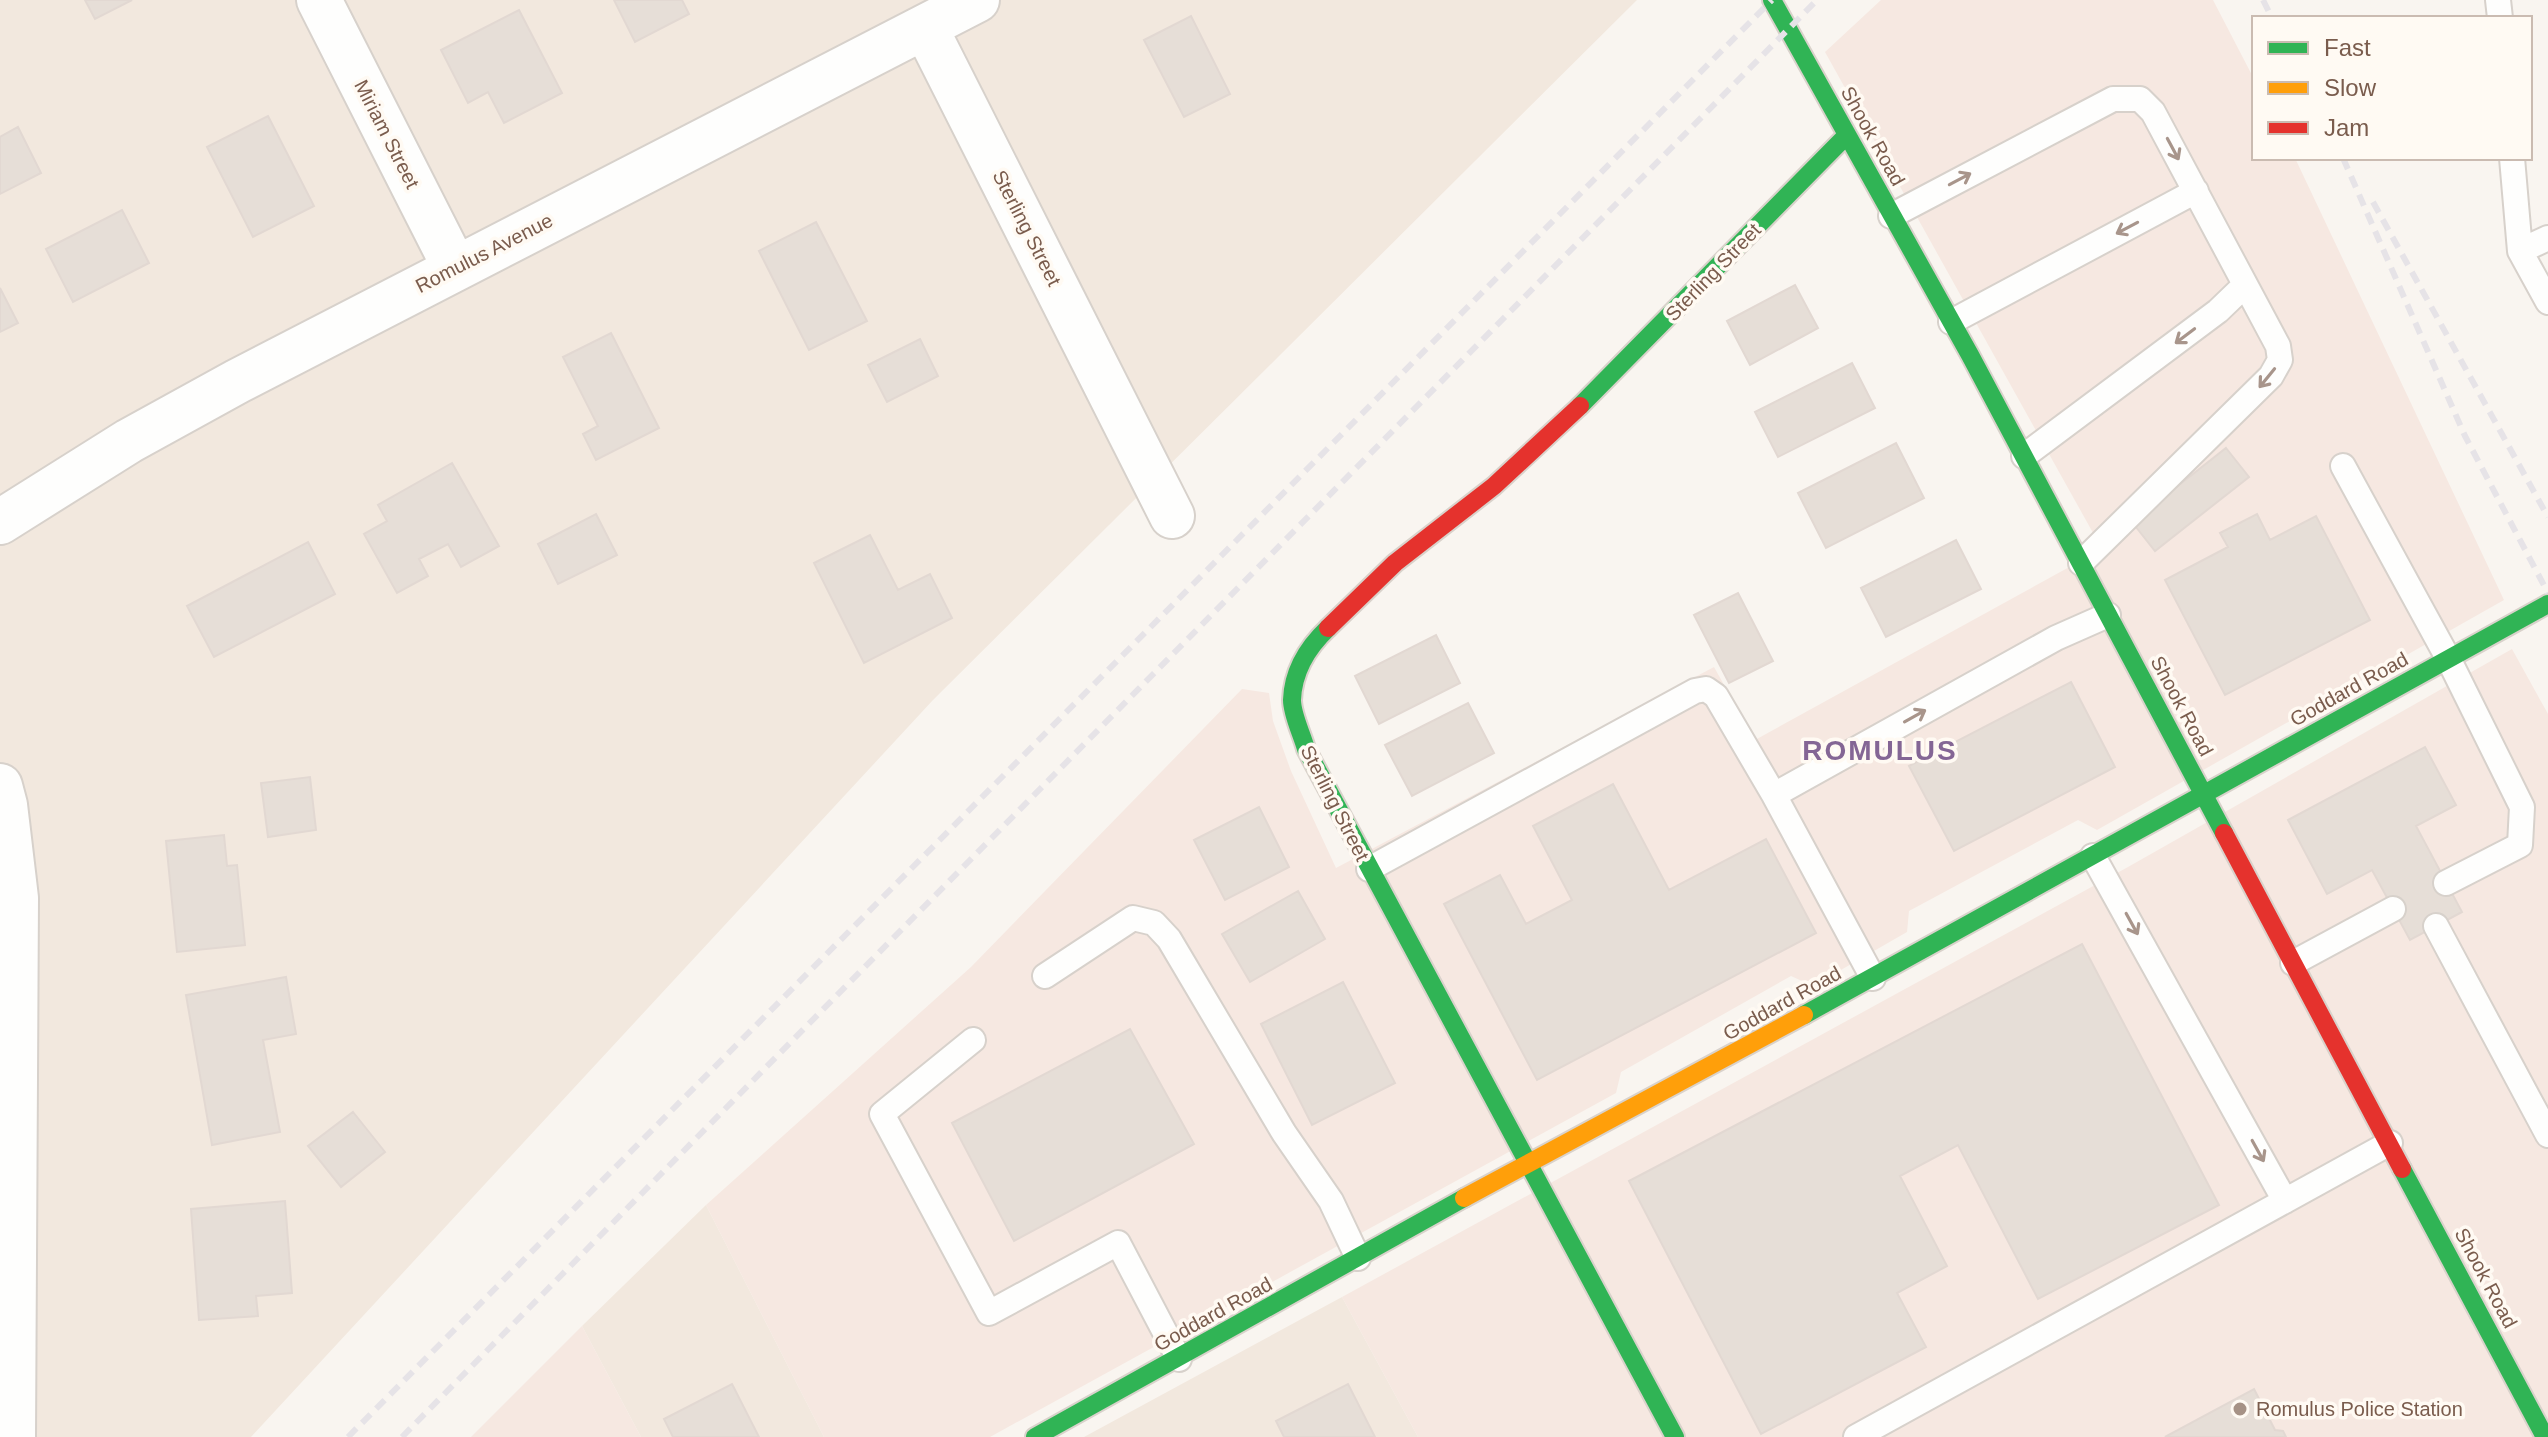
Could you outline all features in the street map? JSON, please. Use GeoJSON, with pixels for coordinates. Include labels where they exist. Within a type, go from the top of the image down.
{"type":"FeatureCollection","features":[{"type":"Feature","properties":{"kind":"street","name":"Miriam Street"},"geometry":{"type":"LineString","coordinates":[[319,0],[455,268]]}},
{"type":"Feature","properties":{"kind":"street","name":"Romulus Avenue"},"geometry":{"type":"LineString","coordinates":[[0,522],[129,441],[238,381],[977,0]]}},
{"type":"Feature","properties":{"kind":"street","name":"Shook Road"},"geometry":{"type":"LineString","coordinates":[[1772,0],[2024,456],[2545,1437]]}},
{"type":"Feature","properties":{"kind":"street","name":"Sterling Street"},"geometry":{"type":"LineString","coordinates":[[925,27],[1172,516]]}},
{"type":"Feature","properties":{"kind":"street","name":"Sterling Street"},"geometry":{"type":"LineString","coordinates":[[1675,1437],[1306,749],[1292,702],[1298,667],[1315,640],[1395,563],[1494,486],[1605,382],[1847,135]]}},
{"type":"Feature","properties":{"kind":"street","name":"Goddard Road"},"geometry":{"type":"LineString","coordinates":[[1035,1437],[2548,604]]}},
{"type":"Feature","properties":{"kind":"street"},"geometry":{"type":"LineString","coordinates":[[0,786],[5,805],[8,903],[13,1437]]}},
{"type":"Feature","properties":{"kind":"lane"},"geometry":{"type":"LineString","coordinates":[[1891,216],[2113,99],[2140,99],[2153,112],[2278,346],[2280,360],[2271,376],[2081,563]]}},
{"type":"Feature","properties":{"kind":"lane"},"geometry":{"type":"LineString","coordinates":[[2512,160],[2520,251],[2548,302]]}},
{"type":"Feature","properties":{"kind":"lane"},"geometry":{"type":"LineString","coordinates":[[1951,322],[2196,191]]}},
{"type":"Feature","properties":{"kind":"lane"},"geometry":{"type":"LineString","coordinates":[[2520,251],[2548,238]]}},
{"type":"Feature","properties":{"kind":"lane"},"geometry":{"type":"LineString","coordinates":[[2024,456],[2218,311],[2245,285]]}},
{"type":"Feature","properties":{"kind":"lane"},"geometry":{"type":"LineString","coordinates":[[2343,466],[2449,660],[2522,807],[2520,845],[2446,883]]}},
{"type":"Feature","properties":{"kind":"lane"},"geometry":{"type":"LineString","coordinates":[[1774,795],[2056,638],[2108,615]]}},
{"type":"Feature","properties":{"kind":"lane"},"geometry":{"type":"LineString","coordinates":[[1369,869],[1695,691],[1706,689],[1716,696],[1774,795],[1873,978]]}},
{"type":"Feature","properties":{"kind":"lane"},"geometry":{"type":"LineString","coordinates":[[2093,856],[2285,1201]]}},
{"type":"Feature","properties":{"kind":"lane"},"geometry":{"type":"LineString","coordinates":[[2293,963],[2393,909]]}},
{"type":"Feature","properties":{"kind":"lane"},"geometry":{"type":"LineString","coordinates":[[1045,976],[1133,918],[1154,923],[1169,939],[1284,1133],[1331,1201],[1358,1258]]}},
{"type":"Feature","properties":{"kind":"lane"},"geometry":{"type":"LineString","coordinates":[[2436,926],[2548,1135]]}},
{"type":"Feature","properties":{"kind":"lane"},"geometry":{"type":"LineString","coordinates":[[973,1040],[882,1114],[989,1313],[1118,1243],[1179,1359]]}},
{"type":"Feature","properties":{"kind":"lane"},"geometry":{"type":"LineString","coordinates":[[1856,1437],[2390,1143]]}},
{"type":"Feature","properties":{"kind":"shaded area"},"geometry":{"type":"Polygon","coordinates":[[[0,0],[1637,0],[933,700],[251,1437],[0,1437],[0,0]]]}},
{"type":"Feature","properties":{"kind":"shaded area"},"geometry":{"type":"Polygon","coordinates":[[[1881,0],[2213,0],[2252,75],[2252,160],[2296,160],[2504,600],[2097,830],[2078,820],[1909,911],[1907,932],[1813,986],[1791,976],[1621,1072],[1616,1093],[990,1437],[824,1437],[706,1205],[971,967],[1242,689],[1269,693],[1273,721],[1291,771],[1336,868],[1714,667],[1755,740],[2102,549],[1825,52],[1881,0]]]}},
{"type":"Feature","properties":{"kind":"shaded area"},"geometry":{"type":"Polygon","coordinates":[[[2512,649],[2548,714],[2548,1437],[1418,1437],[1342,1297],[2128,867],[2512,649]]]}},
{"type":"Feature","properties":{"kind":"shaded area"},"geometry":{"type":"Polygon","coordinates":[[[706,1205],[824,1437],[641,1437],[582,1326],[706,1205]]]}},
{"type":"Feature","properties":{"kind":"shaded area"},"geometry":{"type":"Polygon","coordinates":[[[1342,1297],[1418,1437],[1084,1437],[1342,1297]]]}},
{"type":"Feature","properties":{"kind":"shaded area"},"geometry":{"type":"Polygon","coordinates":[[[582,1326],[641,1437],[471,1437],[582,1326]]]}},
{"type":"Feature","properties":{"kind":"building"},"geometry":{"type":"Polygon","coordinates":[[[85,0],[132,0],[95,19],[85,0]]]}},
{"type":"Feature","properties":{"kind":"building"},"geometry":{"type":"Polygon","coordinates":[[[614,0],[682,0],[689,14],[635,42],[614,0]]]}},
{"type":"Feature","properties":{"kind":"building"},"geometry":{"type":"Polygon","coordinates":[[[519,10],[562,93],[504,123],[488,92],[468,103],[441,50],[519,10]]]}},
{"type":"Feature","properties":{"kind":"building"},"geometry":{"type":"Polygon","coordinates":[[[1191,16],[1230,94],[1184,117],[1144,40],[1191,16]]]}},
{"type":"Feature","properties":{"kind":"building"},"geometry":{"type":"Polygon","coordinates":[[[268,116],[314,206],[253,237],[207,147],[268,116]]]}},
{"type":"Feature","properties":{"kind":"building"},"geometry":{"type":"Polygon","coordinates":[[[18,127],[41,173],[0,194],[0,137],[18,127]]]}},
{"type":"Feature","properties":{"kind":"building"},"geometry":{"type":"Polygon","coordinates":[[[122,210],[149,263],[73,302],[46,249],[122,210]]]}},
{"type":"Feature","properties":{"kind":"building"},"geometry":{"type":"Polygon","coordinates":[[[816,222],[867,321],[809,350],[759,251],[816,222]]]}},
{"type":"Feature","properties":{"kind":"building"},"geometry":{"type":"Polygon","coordinates":[[[1795,285],[1818,328],[1750,365],[1727,321],[1795,285]]]}},
{"type":"Feature","properties":{"kind":"building"},"geometry":{"type":"Polygon","coordinates":[[[0,288],[18,323],[0,332],[0,288]]]}},
{"type":"Feature","properties":{"kind":"building"},"geometry":{"type":"Polygon","coordinates":[[[611,333],[659,428],[596,460],[583,434],[598,426],[563,357],[611,333]]]}},
{"type":"Feature","properties":{"kind":"building"},"geometry":{"type":"Polygon","coordinates":[[[920,339],[938,376],[887,402],[868,365],[920,339]]]}},
{"type":"Feature","properties":{"kind":"building"},"geometry":{"type":"Polygon","coordinates":[[[1852,363],[1875,408],[1778,457],[1755,412],[1852,363]]]}},
{"type":"Feature","properties":{"kind":"building"},"geometry":{"type":"Polygon","coordinates":[[[1896,443],[1924,498],[1826,548],[1798,493],[1896,443]]]}},
{"type":"Feature","properties":{"kind":"building"},"geometry":{"type":"Polygon","coordinates":[[[2226,448],[2249,477],[2155,551],[2132,522],[2226,448]]]}},
{"type":"Feature","properties":{"kind":"building"},"geometry":{"type":"Polygon","coordinates":[[[452,463],[499,546],[461,567],[448,544],[419,559],[428,576],[397,593],[364,534],[387,521],[378,505],[452,463]]]}},
{"type":"Feature","properties":{"kind":"building"},"geometry":{"type":"Polygon","coordinates":[[[596,514],[617,555],[558,584],[538,544],[596,514]]]}},
{"type":"Feature","properties":{"kind":"building"},"geometry":{"type":"Polygon","coordinates":[[[2257,514],[2270,540],[2316,516],[2370,620],[2225,695],[2165,580],[2228,547],[2220,533],[2257,514]]]}},
{"type":"Feature","properties":{"kind":"building"},"geometry":{"type":"Polygon","coordinates":[[[870,535],[898,590],[930,574],[952,618],[864,663],[814,563],[870,535]]]}},
{"type":"Feature","properties":{"kind":"building"},"geometry":{"type":"Polygon","coordinates":[[[1956,540],[1981,589],[1886,637],[1861,588],[1956,540]]]}},
{"type":"Feature","properties":{"kind":"building"},"geometry":{"type":"Polygon","coordinates":[[[308,542],[335,594],[214,657],[187,606],[308,542]]]}},
{"type":"Feature","properties":{"kind":"building"},"geometry":{"type":"Polygon","coordinates":[[[1738,593],[1773,661],[1729,683],[1694,615],[1738,593]]]}},
{"type":"Feature","properties":{"kind":"building"},"geometry":{"type":"Polygon","coordinates":[[[1436,635],[1460,683],[1379,724],[1355,676],[1436,635]]]}},
{"type":"Feature","properties":{"kind":"building"},"geometry":{"type":"Polygon","coordinates":[[[2071,682],[2115,767],[1954,851],[1909,766],[2071,682]]]}},
{"type":"Feature","properties":{"kind":"building"},"geometry":{"type":"Polygon","coordinates":[[[1468,703],[1494,753],[1412,796],[1385,745],[1468,703]]]}},
{"type":"Feature","properties":{"kind":"building"},"geometry":{"type":"Polygon","coordinates":[[[2425,747],[2456,805],[2416,826],[2462,912],[2410,940],[2372,870],[2327,894],[2288,820],[2425,747]]]}},
{"type":"Feature","properties":{"kind":"building"},"geometry":{"type":"Polygon","coordinates":[[[310,777],[316,830],[268,837],[261,783],[310,777]]]}},
{"type":"Feature","properties":{"kind":"building"},"geometry":{"type":"Polygon","coordinates":[[[1613,784],[1669,890],[1766,839],[1816,933],[1537,1080],[1444,904],[1500,875],[1526,924],[1572,900],[1533,826],[1613,784]]]}},
{"type":"Feature","properties":{"kind":"building"},"geometry":{"type":"Polygon","coordinates":[[[1259,807],[1289,867],[1225,900],[1194,840],[1259,807]]]}},
{"type":"Feature","properties":{"kind":"building"},"geometry":{"type":"Polygon","coordinates":[[[224,835],[227,866],[237,865],[245,945],[177,952],[166,841],[224,835]]]}},
{"type":"Feature","properties":{"kind":"building"},"geometry":{"type":"Polygon","coordinates":[[[1298,891],[1325,939],[1250,982],[1222,934],[1298,891]]]}},
{"type":"Feature","properties":{"kind":"building"},"geometry":{"type":"Polygon","coordinates":[[[2082,944],[2219,1205],[2038,1299],[1958,1145],[1900,1176],[1947,1266],[1897,1293],[1926,1347],[1761,1434],[1629,1181],[2082,944]]]}},
{"type":"Feature","properties":{"kind":"building"},"geometry":{"type":"Polygon","coordinates":[[[286,977],[296,1034],[263,1040],[280,1132],[212,1145],[186,995],[286,977]]]}},
{"type":"Feature","properties":{"kind":"building"},"geometry":{"type":"Polygon","coordinates":[[[1343,982],[1395,1083],[1312,1125],[1261,1024],[1343,982]]]}},
{"type":"Feature","properties":{"kind":"building"},"geometry":{"type":"Polygon","coordinates":[[[1130,1029],[1194,1144],[1014,1241],[952,1123],[1130,1029]]]}},
{"type":"Feature","properties":{"kind":"building"},"geometry":{"type":"Polygon","coordinates":[[[353,1112],[385,1152],[341,1187],[308,1146],[353,1112]]]}},
{"type":"Feature","properties":{"kind":"building"},"geometry":{"type":"Polygon","coordinates":[[[285,1201],[292,1293],[256,1296],[258,1316],[199,1320],[191,1209],[285,1201]]]}},
{"type":"Feature","properties":{"kind":"building"},"geometry":{"type":"Polygon","coordinates":[[[732,1384],[759,1437],[673,1437],[664,1419],[732,1384]]]}},
{"type":"Feature","properties":{"kind":"building"},"geometry":{"type":"Polygon","coordinates":[[[1348,1384],[1375,1437],[1284,1437],[1276,1421],[1348,1384]]]}},
{"type":"Feature","properties":{"kind":"building","name":"Romulus Police Station"},"geometry":{"type":"Polygon","coordinates":[[[2254,1389],[2275,1430],[2283,1431],[2286,1437],[2165,1437],[2254,1389]]]}},
{"type":"Feature","properties":{"kind":"railway"},"geometry":{"type":"LineString","coordinates":[[348,1437],[1772,0]]}},
{"type":"Feature","properties":{"kind":"railway"},"geometry":{"type":"LineString","coordinates":[[402,1437],[1817,0]]}},
{"type":"Feature","properties":{"kind":"railway"},"geometry":{"type":"LineString","coordinates":[[2263,0],[2271,16]]}},
{"type":"Feature","properties":{"kind":"railway"},"geometry":{"type":"LineString","coordinates":[[2344,160],[2465,436],[2548,593]]}},
{"type":"Feature","properties":{"kind":"railway"},"geometry":{"type":"LineString","coordinates":[[2373,202],[2548,517]]}},
{"type":"Feature","properties":{"kind":"traffic: fast"},"geometry":{"type":"LineString","coordinates":[[1772,0],[1970,355],[2224,833]]}},
{"type":"Feature","properties":{"kind":"traffic: fast"},"geometry":{"type":"LineString","coordinates":[[1580,406],[1847,135]]}},
{"type":"Feature","properties":{"kind":"traffic: fast"},"geometry":{"type":"LineString","coordinates":[[1804,1015],[2548,604]]}},
{"type":"Feature","properties":{"kind":"traffic: fast"},"geometry":{"type":"LineString","coordinates":[[1328,628],[1303,660],[1293,689],[1294,712],[1306,749],[1675,1437]]}},
{"type":"Feature","properties":{"kind":"traffic: fast"},"geometry":{"type":"LineString","coordinates":[[2402,1169],[2545,1437]]}},
{"type":"Feature","properties":{"kind":"traffic: fast"},"geometry":{"type":"LineString","coordinates":[[1035,1437],[1464,1198]]}},
{"type":"Feature","properties":{"kind":"traffic: slow"},"geometry":{"type":"LineString","coordinates":[[1464,1198],[1804,1015]]}},
{"type":"Feature","properties":{"kind":"traffic: jam"},"geometry":{"type":"LineString","coordinates":[[1328,628],[1395,563],[1494,486],[1580,406]]}},
{"type":"Feature","properties":{"kind":"traffic: jam"},"geometry":{"type":"LineString","coordinates":[[2224,833],[2402,1169]]}},
{"type":"Feature","properties":{"kind":"place","name":"Romulus Police Station"},"geometry":{"type":"Point","coordinates":[2240,1409]}},
{"type":"Feature","properties":{"kind":"district","name":"ROMULUS"},"geometry":{"type":"Point","coordinates":[1880,750]}}]}
